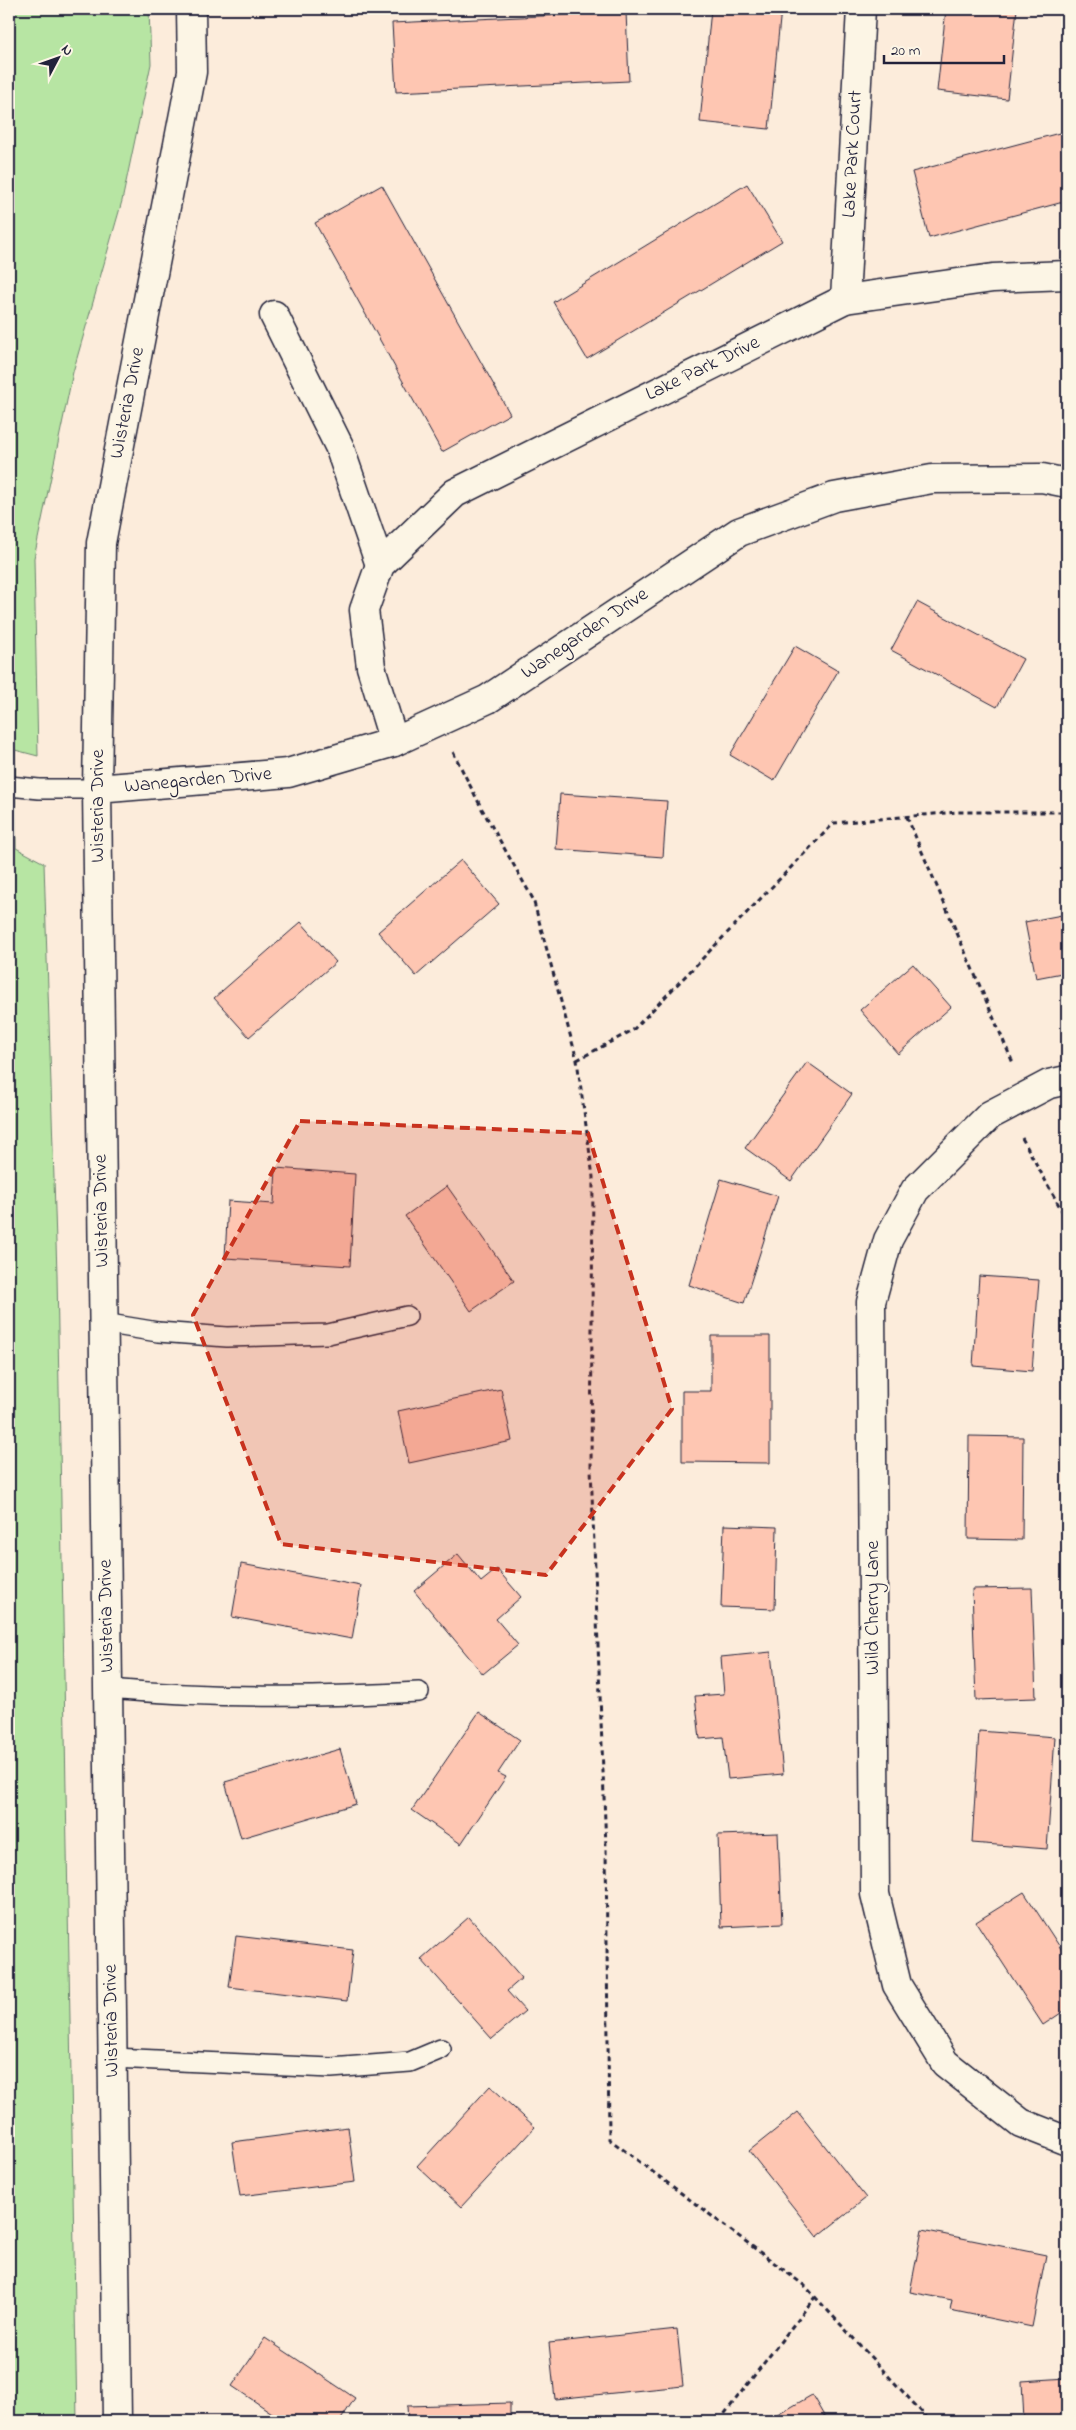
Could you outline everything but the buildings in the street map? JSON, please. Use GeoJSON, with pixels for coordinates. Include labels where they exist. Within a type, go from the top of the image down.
{"type":"FeatureCollection","features":[{"type":"Feature","properties":{"kind":"street","name":"Wisteria Drive"},"geometry":{"type":"LineString","coordinates":[[117,2421],[97,789],[101,543],[192,72],[191,9]]}},
{"type":"Feature","properties":{"kind":"street","name":"Lake Park Court"},"geometry":{"type":"LineString","coordinates":[[845,299],[861,9]]}},
{"type":"Feature","properties":{"kind":"street","name":"Lake Park Drive"},"geometry":{"type":"LineString","coordinates":[[394,742],[371,667],[364,610],[380,565],[455,493],[845,299],[994,278],[1067,275]]}},
{"type":"Feature","properties":{"kind":"street"},"geometry":{"type":"LineString","coordinates":[[274,315],[338,446],[380,565]]}},
{"type":"Feature","properties":{"kind":"street","name":"Wanegarden Drive"},"geometry":{"type":"LineString","coordinates":[[97,789],[288,773],[394,742],[488,699],[739,532],[834,497],[932,479],[1042,478],[1067,483]]}},
{"type":"Feature","properties":{"kind":"street","name":"Wild Cherry Lane"},"geometry":{"type":"LineString","coordinates":[[1067,1080],[1049,1084],[990,1114],[915,1190],[888,1240],[871,1302],[876,1894],[897,1985],[945,2064],[1021,2123],[1067,2141]]}},
{"type":"Feature","properties":{"kind":"lane"},"geometry":{"type":"LineString","coordinates":[[9,786],[39,789],[97,789]]}},
{"type":"Feature","properties":{"kind":"lane"},"geometry":{"type":"LineString","coordinates":[[103,1323],[158,1332],[227,1337],[328,1334],[407,1316]]}},
{"type":"Feature","properties":{"kind":"lane"},"geometry":{"type":"LineString","coordinates":[[108,1689],[161,1694],[338,1697],[419,1692]]}},
{"type":"Feature","properties":{"kind":"lane"},"geometry":{"type":"LineString","coordinates":[[113,2058],[331,2068],[410,2062],[441,2049]]}},
{"type":"Feature","properties":{"kind":"path"},"geometry":{"type":"LineString","coordinates":[[438,721],[482,809],[533,898],[577,1060],[593,1176],[591,1468],[606,1847],[608,2139],[805,2286],[930,2421]]}},
{"type":"Feature","properties":{"kind":"path"},"geometry":{"type":"LineString","coordinates":[[577,1060],[633,1030],[755,907],[834,823],[957,812],[1067,812]]}},
{"type":"Feature","properties":{"kind":"path"},"geometry":{"type":"LineString","coordinates":[[906,816],[1016,1101],[1067,1220]]}},
{"type":"Feature","properties":{"kind":"path"},"geometry":{"type":"LineString","coordinates":[[719,2421],[815,2297]]}},
{"type":"Feature","properties":{"kind":"highlighted area"},"geometry":{"type":"Polygon","coordinates":[[[300,1121],[588,1133],[672,1409],[546,1575],[281,1544],[193,1315],[300,1121]]]}},
{"type":"Feature","properties":{"kind":"green space"},"geometry":{"type":"Polygon","coordinates":[[[9,9],[149,9],[151,64],[122,201],[73,372],[34,558],[38,756],[15,750],[16,848],[44,863],[57,1274],[77,2421],[9,2421],[9,9]]]}}]}
